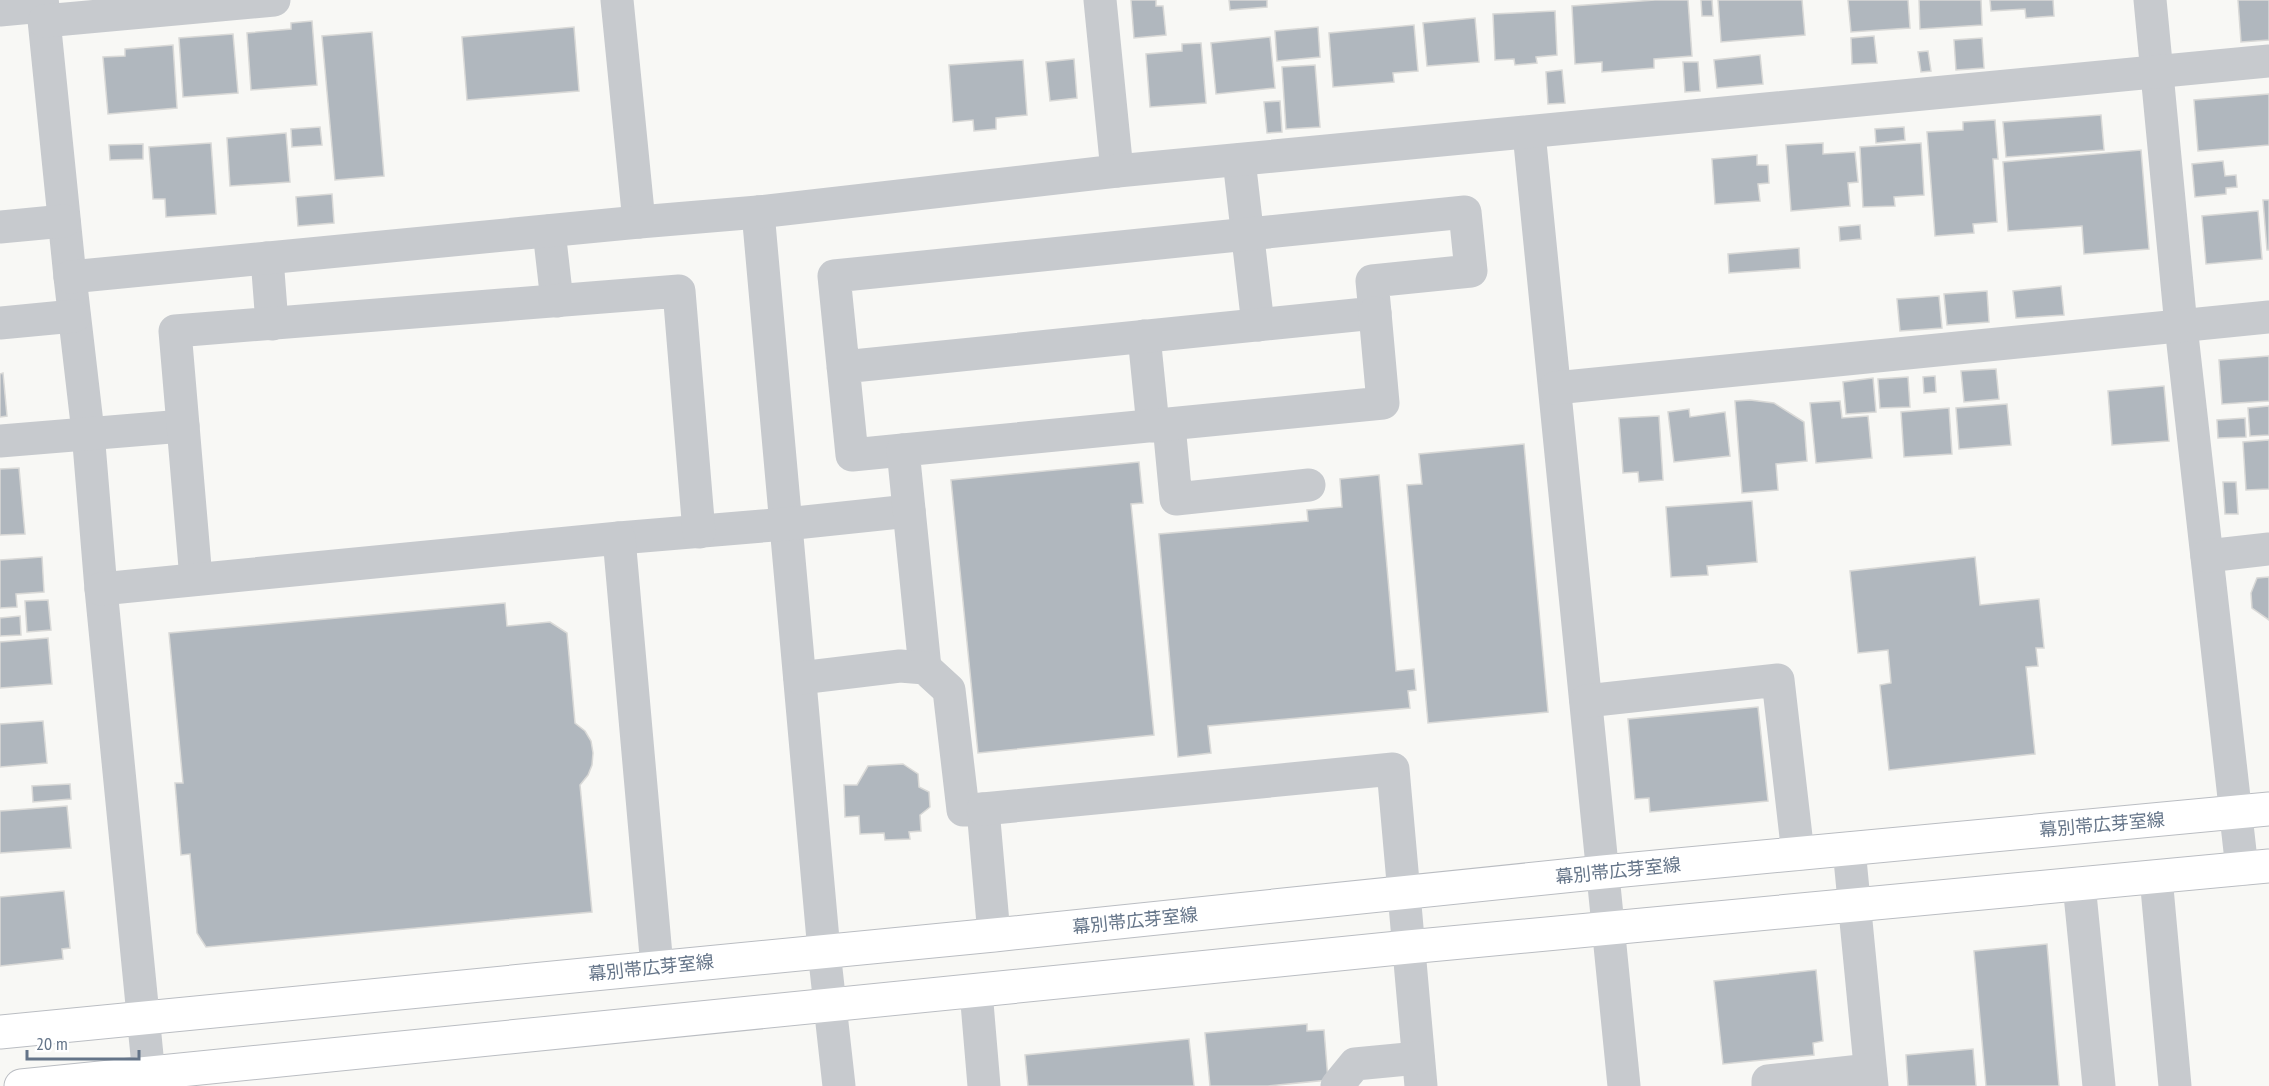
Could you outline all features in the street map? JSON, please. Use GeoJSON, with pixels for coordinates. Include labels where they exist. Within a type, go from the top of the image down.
{"type":"FeatureCollection","features":[{"type":"Feature","properties":{"kind":"main road","name":"幕別帯広芽室線"},"geometry":{"type":"LineString","coordinates":[[0,1032],[994,935],[1603,872],[2269,809]]}},
{"type":"Feature","properties":{"kind":"main road"},"geometry":{"type":"LineString","coordinates":[[21,1086],[149,1080],[830,1005],[1408,947],[2255,867]]}},
{"type":"Feature","properties":{"kind":"street"},"geometry":{"type":"LineString","coordinates":[[0,10],[274,0]]}},
{"type":"Feature","properties":{"kind":"street"},"geometry":{"type":"LineString","coordinates":[[617,0],[639,222]]}},
{"type":"Feature","properties":{"kind":"street"},"geometry":{"type":"LineString","coordinates":[[1100,0],[1117,171]]}},
{"type":"Feature","properties":{"kind":"street"},"geometry":{"type":"LineString","coordinates":[[2150,0],[2181,326],[2236,812],[2255,867]]}},
{"type":"Feature","properties":{"kind":"street"},"geometry":{"type":"LineString","coordinates":[[43,9],[88,432],[149,1080]]}},
{"type":"Feature","properties":{"kind":"street"},"geometry":{"type":"LineString","coordinates":[[70,277],[758,212],[1117,171],[2269,61]]}},
{"type":"Feature","properties":{"kind":"street"},"geometry":{"type":"LineString","coordinates":[[1529,133],[1624,1086]]}},
{"type":"Feature","properties":{"kind":"street"},"geometry":{"type":"LineString","coordinates":[[1239,160],[1258,325]]}},
{"type":"Feature","properties":{"kind":"street"},"geometry":{"type":"LineString","coordinates":[[758,212],[824,951],[839,1086]]}},
{"type":"Feature","properties":{"kind":"street"},"geometry":{"type":"LineString","coordinates":[[1465,212],[1471,271],[1372,281],[1375,313],[1383,403],[852,455],[834,276],[1465,212]]}},
{"type":"Feature","properties":{"kind":"street"},"geometry":{"type":"LineString","coordinates":[[0,227],[64,221]]}},
{"type":"Feature","properties":{"kind":"street"},"geometry":{"type":"LineString","coordinates":[[549,231],[557,301]]}},
{"type":"Feature","properties":{"kind":"street"},"geometry":{"type":"LineString","coordinates":[[267,258],[272,324]]}},
{"type":"Feature","properties":{"kind":"street"},"geometry":{"type":"LineString","coordinates":[[196,579],[176,331],[679,291],[699,532]]}},
{"type":"Feature","properties":{"kind":"street"},"geometry":{"type":"LineString","coordinates":[[843,367],[1375,313]]}},
{"type":"Feature","properties":{"kind":"street"},"geometry":{"type":"LineString","coordinates":[[0,323],[74,316]]}},
{"type":"Feature","properties":{"kind":"street"},"geometry":{"type":"LineString","coordinates":[[1555,388],[2269,317]]}},
{"type":"Feature","properties":{"kind":"street"},"geometry":{"type":"LineString","coordinates":[[1144,336],[1176,499],[1309,485]]}},
{"type":"Feature","properties":{"kind":"street"},"geometry":{"type":"LineString","coordinates":[[0,441],[183,426]]}},
{"type":"Feature","properties":{"kind":"street"},"geometry":{"type":"LineString","coordinates":[[903,450],[925,668]]}},
{"type":"Feature","properties":{"kind":"street"},"geometry":{"type":"LineString","coordinates":[[101,589],[909,511]]}},
{"type":"Feature","properties":{"kind":"street"},"geometry":{"type":"LineString","coordinates":[[619,538],[657,967]]}},
{"type":"Feature","properties":{"kind":"street"},"geometry":{"type":"LineString","coordinates":[[2207,556],[2269,549]]}},
{"type":"Feature","properties":{"kind":"street"},"geometry":{"type":"LineString","coordinates":[[800,678],[900,666],[925,668],[949,690],[963,810],[1393,769],[1420,1072],[1355,1064],[1337,1086]]}},
{"type":"Feature","properties":{"kind":"street"},"geometry":{"type":"LineString","coordinates":[[1586,701],[1778,680],[1798,854]]}},
{"type":"Feature","properties":{"kind":"street"},"geometry":{"type":"LineString","coordinates":[[983,808],[994,935]]}},
{"type":"Feature","properties":{"kind":"street"},"geometry":{"type":"LineString","coordinates":[[1768,1086],[1768,1081],[1871,1078],[1849,849]]}},
{"type":"Feature","properties":{"kind":"street"},"geometry":{"type":"LineString","coordinates":[[2156,877],[2175,1086]]}},
{"type":"Feature","properties":{"kind":"street"},"geometry":{"type":"LineString","coordinates":[[2079,884],[2098,1086]]}},
{"type":"Feature","properties":{"kind":"street"},"geometry":{"type":"LineString","coordinates":[[976,991],[984,1086]]}},
{"type":"Feature","properties":{"kind":"building"},"geometry":{"type":"Polygon","coordinates":[[[1131,0],[1156,0],[1156,6],[1163,6],[1166,35],[1134,38],[1131,0]]]}},
{"type":"Feature","properties":{"kind":"building"},"geometry":{"type":"Polygon","coordinates":[[[1229,0],[1267,0],[1267,7],[1230,10],[1229,0]]]}},
{"type":"Feature","properties":{"kind":"building"},"geometry":{"type":"Polygon","coordinates":[[[1688,0],[1692,56],[1654,59],[1654,68],[1602,72],[1602,62],[1575,64],[1572,6],[1688,0]]]}},
{"type":"Feature","properties":{"kind":"building"},"geometry":{"type":"Polygon","coordinates":[[[1701,0],[1712,0],[1713,16],[1702,16],[1701,0]]]}},
{"type":"Feature","properties":{"kind":"building"},"geometry":{"type":"Polygon","coordinates":[[[1718,0],[1802,0],[1805,35],[1721,42],[1718,0]]]}},
{"type":"Feature","properties":{"kind":"building"},"geometry":{"type":"Polygon","coordinates":[[[1848,0],[1908,0],[1910,28],[1851,32],[1848,0]]]}},
{"type":"Feature","properties":{"kind":"building"},"geometry":{"type":"Polygon","coordinates":[[[1919,0],[1981,0],[1982,25],[1920,29],[1919,0]]]}},
{"type":"Feature","properties":{"kind":"building"},"geometry":{"type":"Polygon","coordinates":[[[1990,0],[2053,0],[2054,16],[2026,18],[2025,9],[1991,11],[1990,0]]]}},
{"type":"Feature","properties":{"kind":"building"},"geometry":{"type":"Polygon","coordinates":[[[2238,0],[2269,0],[2269,40],[2241,42],[2238,0]]]}},
{"type":"Feature","properties":{"kind":"building"},"geometry":{"type":"Polygon","coordinates":[[[1555,11],[1557,55],[1536,57],[1537,63],[1515,65],[1514,59],[1495,60],[1493,14],[1555,11]]]}},
{"type":"Feature","properties":{"kind":"building"},"geometry":{"type":"Polygon","coordinates":[[[1475,18],[1479,62],[1427,66],[1423,23],[1475,18]]]}},
{"type":"Feature","properties":{"kind":"building"},"geometry":{"type":"Polygon","coordinates":[[[312,21],[317,85],[251,90],[247,33],[291,29],[291,23],[312,21]]]}},
{"type":"Feature","properties":{"kind":"building"},"geometry":{"type":"Polygon","coordinates":[[[1414,25],[1418,71],[1393,73],[1394,82],[1333,87],[1329,33],[1414,25]]]}},
{"type":"Feature","properties":{"kind":"building"},"geometry":{"type":"Polygon","coordinates":[[[574,27],[579,91],[467,100],[462,37],[574,27]]]}},
{"type":"Feature","properties":{"kind":"building"},"geometry":{"type":"Polygon","coordinates":[[[1318,27],[1320,57],[1277,61],[1275,31],[1318,27]]]}},
{"type":"Feature","properties":{"kind":"building"},"geometry":{"type":"Polygon","coordinates":[[[372,32],[384,176],[335,180],[322,36],[372,32]]]}},
{"type":"Feature","properties":{"kind":"building"},"geometry":{"type":"Polygon","coordinates":[[[233,34],[238,93],[183,97],[179,38],[233,34]]]}},
{"type":"Feature","properties":{"kind":"building"},"geometry":{"type":"Polygon","coordinates":[[[1874,36],[1877,63],[1852,64],[1851,38],[1874,36]]]}},
{"type":"Feature","properties":{"kind":"building"},"geometry":{"type":"Polygon","coordinates":[[[1270,37],[1275,88],[1216,94],[1211,43],[1270,37]]]}},
{"type":"Feature","properties":{"kind":"building"},"geometry":{"type":"Polygon","coordinates":[[[1982,38],[1984,68],[1956,70],[1954,40],[1982,38]]]}},
{"type":"Feature","properties":{"kind":"building"},"geometry":{"type":"Polygon","coordinates":[[[1201,43],[1206,103],[1150,107],[1146,54],[1182,51],[1182,44],[1201,43]]]}},
{"type":"Feature","properties":{"kind":"building"},"geometry":{"type":"Polygon","coordinates":[[[173,45],[177,108],[108,114],[103,57],[125,56],[125,49],[173,45]]]}},
{"type":"Feature","properties":{"kind":"building"},"geometry":{"type":"Polygon","coordinates":[[[1928,51],[1931,71],[1921,72],[1918,52],[1928,51]]]}},
{"type":"Feature","properties":{"kind":"building"},"geometry":{"type":"Polygon","coordinates":[[[1760,55],[1763,84],[1717,88],[1714,60],[1760,55]]]}},
{"type":"Feature","properties":{"kind":"building"},"geometry":{"type":"Polygon","coordinates":[[[1074,59],[1077,98],[1050,101],[1046,62],[1074,59]]]}},
{"type":"Feature","properties":{"kind":"building"},"geometry":{"type":"Polygon","coordinates":[[[1023,60],[1027,115],[996,118],[996,129],[974,131],[973,120],[953,122],[949,65],[1023,60]]]}},
{"type":"Feature","properties":{"kind":"building"},"geometry":{"type":"Polygon","coordinates":[[[1683,62],[1698,62],[1700,91],[1685,92],[1683,62]]]}},
{"type":"Feature","properties":{"kind":"building"},"geometry":{"type":"Polygon","coordinates":[[[1315,65],[1320,127],[1286,129],[1282,67],[1315,65]]]}},
{"type":"Feature","properties":{"kind":"building"},"geometry":{"type":"Polygon","coordinates":[[[1562,70],[1565,103],[1548,104],[1546,72],[1562,70]]]}},
{"type":"Feature","properties":{"kind":"building"},"geometry":{"type":"Polygon","coordinates":[[[2269,94],[2269,145],[2198,151],[2194,100],[2269,94]]]}},
{"type":"Feature","properties":{"kind":"building"},"geometry":{"type":"Polygon","coordinates":[[[1280,101],[1282,132],[1267,133],[1264,102],[1280,101]]]}},
{"type":"Feature","properties":{"kind":"building"},"geometry":{"type":"Polygon","coordinates":[[[2101,115],[2104,150],[2006,157],[2003,122],[2101,115]]]}},
{"type":"Feature","properties":{"kind":"building"},"geometry":{"type":"Polygon","coordinates":[[[1995,120],[1998,159],[1993,159],[1997,222],[1973,224],[1974,233],[1935,236],[1927,132],[1963,130],[1963,122],[1995,120]]]}},
{"type":"Feature","properties":{"kind":"building"},"geometry":{"type":"Polygon","coordinates":[[[320,127],[322,145],[292,147],[291,129],[320,127]]]}},
{"type":"Feature","properties":{"kind":"building"},"geometry":{"type":"Polygon","coordinates":[[[1904,127],[1905,140],[1876,143],[1875,129],[1904,127]]]}},
{"type":"Feature","properties":{"kind":"building"},"geometry":{"type":"Polygon","coordinates":[[[286,133],[290,182],[230,186],[227,138],[286,133]]]}},
{"type":"Feature","properties":{"kind":"building"},"geometry":{"type":"Polygon","coordinates":[[[211,143],[216,214],[166,217],[165,199],[153,199],[149,147],[211,143]]]}},
{"type":"Feature","properties":{"kind":"building"},"geometry":{"type":"Polygon","coordinates":[[[1823,143],[1823,154],[1855,152],[1858,182],[1848,183],[1850,206],[1791,211],[1786,145],[1823,143]]]}},
{"type":"Feature","properties":{"kind":"building"},"geometry":{"type":"Polygon","coordinates":[[[1921,143],[1924,195],[1894,197],[1895,206],[1863,207],[1860,147],[1921,143]]]}},
{"type":"Feature","properties":{"kind":"building"},"geometry":{"type":"Polygon","coordinates":[[[143,144],[143,159],[110,160],[109,145],[143,144]]]}},
{"type":"Feature","properties":{"kind":"building"},"geometry":{"type":"Polygon","coordinates":[[[2141,150],[2149,249],[2084,254],[2082,226],[2008,231],[2003,162],[2141,150]]]}},
{"type":"Feature","properties":{"kind":"building"},"geometry":{"type":"Polygon","coordinates":[[[1757,155],[1757,165],[1768,165],[1769,183],[1758,184],[1760,201],[1715,204],[1712,159],[1757,155]]]}},
{"type":"Feature","properties":{"kind":"building"},"geometry":{"type":"Polygon","coordinates":[[[2223,161],[2225,176],[2236,175],[2237,187],[2226,188],[2226,194],[2195,197],[2192,164],[2223,161]]]}},
{"type":"Feature","properties":{"kind":"building"},"geometry":{"type":"Polygon","coordinates":[[[332,194],[334,223],[298,226],[296,197],[332,194]]]}},
{"type":"Feature","properties":{"kind":"building"},"geometry":{"type":"Polygon","coordinates":[[[2263,200],[2269,200],[2269,250],[2267,250],[2263,200]]]}},
{"type":"Feature","properties":{"kind":"building"},"geometry":{"type":"Polygon","coordinates":[[[2258,211],[2262,259],[2206,264],[2202,216],[2258,211]]]}},
{"type":"Feature","properties":{"kind":"building"},"geometry":{"type":"Polygon","coordinates":[[[1860,225],[1861,239],[1840,241],[1839,227],[1860,225]]]}},
{"type":"Feature","properties":{"kind":"building"},"geometry":{"type":"Polygon","coordinates":[[[1799,248],[1800,268],[1729,273],[1728,254],[1799,248]]]}},
{"type":"Feature","properties":{"kind":"building"},"geometry":{"type":"Polygon","coordinates":[[[2061,286],[2064,315],[2016,318],[2013,291],[2061,286]]]}},
{"type":"Feature","properties":{"kind":"building"},"geometry":{"type":"Polygon","coordinates":[[[1987,291],[1989,322],[1947,325],[1944,294],[1987,291]]]}},
{"type":"Feature","properties":{"kind":"building"},"geometry":{"type":"Polygon","coordinates":[[[1939,296],[1942,328],[1900,331],[1897,299],[1939,296]]]}},
{"type":"Feature","properties":{"kind":"building"},"geometry":{"type":"Polygon","coordinates":[[[2269,356],[2269,401],[2222,404],[2219,360],[2269,356]]]}},
{"type":"Feature","properties":{"kind":"building"},"geometry":{"type":"Polygon","coordinates":[[[1996,369],[1999,399],[1964,402],[1961,371],[1996,369]]]}},
{"type":"Feature","properties":{"kind":"building"},"geometry":{"type":"Polygon","coordinates":[[[3,373],[7,416],[0,417],[0,374],[3,373]]]}},
{"type":"Feature","properties":{"kind":"building"},"geometry":{"type":"Polygon","coordinates":[[[1935,376],[1936,392],[1924,393],[1923,377],[1935,376]]]}},
{"type":"Feature","properties":{"kind":"building"},"geometry":{"type":"Polygon","coordinates":[[[1908,377],[1910,407],[1880,408],[1878,379],[1908,377]]]}},
{"type":"Feature","properties":{"kind":"building"},"geometry":{"type":"Polygon","coordinates":[[[1873,378],[1876,412],[1846,414],[1843,382],[1873,378]]]}},
{"type":"Feature","properties":{"kind":"building"},"geometry":{"type":"Polygon","coordinates":[[[2164,386],[2169,441],[2112,445],[2108,391],[2164,386]]]}},
{"type":"Feature","properties":{"kind":"building"},"geometry":{"type":"Polygon","coordinates":[[[1735,401],[1774,403],[1804,422],[1807,461],[1776,464],[1778,490],[1742,493],[1735,401]]]}},
{"type":"Feature","properties":{"kind":"building"},"geometry":{"type":"Polygon","coordinates":[[[1840,401],[1842,418],[1868,416],[1872,458],[1816,463],[1810,403],[1840,401]]]}},
{"type":"Feature","properties":{"kind":"building"},"geometry":{"type":"Polygon","coordinates":[[[2007,404],[2011,445],[1959,449],[1956,408],[2007,404]]]}},
{"type":"Feature","properties":{"kind":"building"},"geometry":{"type":"Polygon","coordinates":[[[2269,406],[2269,435],[2250,436],[2248,408],[2269,406]]]}},
{"type":"Feature","properties":{"kind":"building"},"geometry":{"type":"Polygon","coordinates":[[[1949,408],[1952,454],[1904,457],[1901,412],[1949,408]]]}},
{"type":"Feature","properties":{"kind":"building"},"geometry":{"type":"Polygon","coordinates":[[[1689,409],[1690,417],[1725,412],[1730,456],[1674,462],[1668,412],[1689,409]]]}},
{"type":"Feature","properties":{"kind":"building"},"geometry":{"type":"Polygon","coordinates":[[[1659,416],[1663,480],[1639,482],[1638,472],[1623,473],[1619,418],[1659,416]]]}},
{"type":"Feature","properties":{"kind":"building"},"geometry":{"type":"Polygon","coordinates":[[[2245,418],[2246,437],[2218,438],[2217,420],[2245,418]]]}},
{"type":"Feature","properties":{"kind":"building"},"geometry":{"type":"Polygon","coordinates":[[[2269,440],[2269,489],[2246,490],[2243,442],[2269,440]]]}},
{"type":"Feature","properties":{"kind":"building"},"geometry":{"type":"Polygon","coordinates":[[[1524,444],[1548,712],[1428,723],[1407,485],[1422,484],[1419,454],[1524,444]]]}},
{"type":"Feature","properties":{"kind":"building"},"geometry":{"type":"Polygon","coordinates":[[[1139,462],[1143,503],[1131,504],[1154,735],[978,753],[951,480],[1139,462]]]}},
{"type":"Feature","properties":{"kind":"building"},"geometry":{"type":"Polygon","coordinates":[[[19,468],[25,534],[0,535],[0,469],[19,468]]]}},
{"type":"Feature","properties":{"kind":"building"},"geometry":{"type":"Polygon","coordinates":[[[1379,475],[1396,671],[1414,669],[1416,690],[1408,691],[1410,708],[1208,726],[1211,753],[1178,757],[1159,534],[1308,521],[1307,510],[1342,507],[1340,479],[1379,475]]]}},
{"type":"Feature","properties":{"kind":"building"},"geometry":{"type":"Polygon","coordinates":[[[2223,482],[2236,482],[2238,514],[2225,514],[2223,482]]]}},
{"type":"Feature","properties":{"kind":"building"},"geometry":{"type":"Polygon","coordinates":[[[1752,501],[1757,562],[1707,566],[1708,575],[1671,577],[1666,507],[1752,501]]]}},
{"type":"Feature","properties":{"kind":"building"},"geometry":{"type":"Polygon","coordinates":[[[42,557],[44,592],[16,594],[17,607],[0,608],[0,560],[42,557]]]}},
{"type":"Feature","properties":{"kind":"building"},"geometry":{"type":"Polygon","coordinates":[[[1975,557],[1980,605],[2039,599],[2044,648],[2036,648],[2038,666],[2026,667],[2035,754],[1889,770],[1880,685],[1891,683],[1888,650],[1858,653],[1850,571],[1975,557]]]}},
{"type":"Feature","properties":{"kind":"building"},"geometry":{"type":"Polygon","coordinates":[[[2269,577],[2269,620],[2252,608],[2251,593],[2257,578],[2269,577]]]}},
{"type":"Feature","properties":{"kind":"building"},"geometry":{"type":"Polygon","coordinates":[[[48,600],[51,630],[27,632],[25,601],[48,600]]]}},
{"type":"Feature","properties":{"kind":"building"},"geometry":{"type":"Polygon","coordinates":[[[505,603],[507,626],[550,622],[567,633],[575,723],[585,731],[591,741],[593,753],[588,775],[580,785],[592,912],[206,947],[197,933],[190,854],[181,855],[175,783],[183,783],[169,633],[505,603]]]}},
{"type":"Feature","properties":{"kind":"building"},"geometry":{"type":"Polygon","coordinates":[[[20,616],[21,635],[0,636],[0,618],[20,616]]]}},
{"type":"Feature","properties":{"kind":"building"},"geometry":{"type":"Polygon","coordinates":[[[48,638],[52,684],[0,688],[0,642],[48,638]]]}},
{"type":"Feature","properties":{"kind":"building"},"geometry":{"type":"Polygon","coordinates":[[[1758,707],[1768,801],[1650,812],[1649,798],[1635,799],[1628,719],[1758,707]]]}},
{"type":"Feature","properties":{"kind":"building"},"geometry":{"type":"Polygon","coordinates":[[[43,721],[47,763],[0,767],[0,724],[43,721]]]}},
{"type":"Feature","properties":{"kind":"building"},"geometry":{"type":"Polygon","coordinates":[[[903,764],[918,774],[919,787],[929,792],[930,807],[920,815],[921,831],[909,832],[910,839],[885,840],[884,833],[860,834],[859,816],[845,817],[844,785],[857,785],[868,766],[903,764]]]}},
{"type":"Feature","properties":{"kind":"building"},"geometry":{"type":"Polygon","coordinates":[[[70,784],[71,799],[33,802],[32,786],[70,784]]]}},
{"type":"Feature","properties":{"kind":"building"},"geometry":{"type":"Polygon","coordinates":[[[67,806],[71,848],[0,853],[0,811],[67,806]]]}},
{"type":"Feature","properties":{"kind":"building"},"geometry":{"type":"Polygon","coordinates":[[[64,891],[70,948],[62,949],[63,959],[0,966],[0,897],[64,891]]]}},
{"type":"Feature","properties":{"kind":"building"},"geometry":{"type":"Polygon","coordinates":[[[2047,944],[2059,1086],[1986,1086],[1974,951],[2047,944]]]}},
{"type":"Feature","properties":{"kind":"building"},"geometry":{"type":"Polygon","coordinates":[[[1816,970],[1823,1041],[1813,1043],[1814,1055],[1723,1064],[1714,981],[1816,970]]]}},
{"type":"Feature","properties":{"kind":"building"},"geometry":{"type":"Polygon","coordinates":[[[1307,1024],[1307,1031],[1324,1030],[1328,1080],[1268,1086],[1210,1086],[1205,1033],[1307,1024]]]}},
{"type":"Feature","properties":{"kind":"building"},"geometry":{"type":"Polygon","coordinates":[[[1189,1039],[1194,1086],[1028,1086],[1025,1055],[1189,1039]]]}},
{"type":"Feature","properties":{"kind":"building"},"geometry":{"type":"Polygon","coordinates":[[[1973,1049],[1976,1086],[1908,1086],[1906,1055],[1973,1049]]]}}]}
